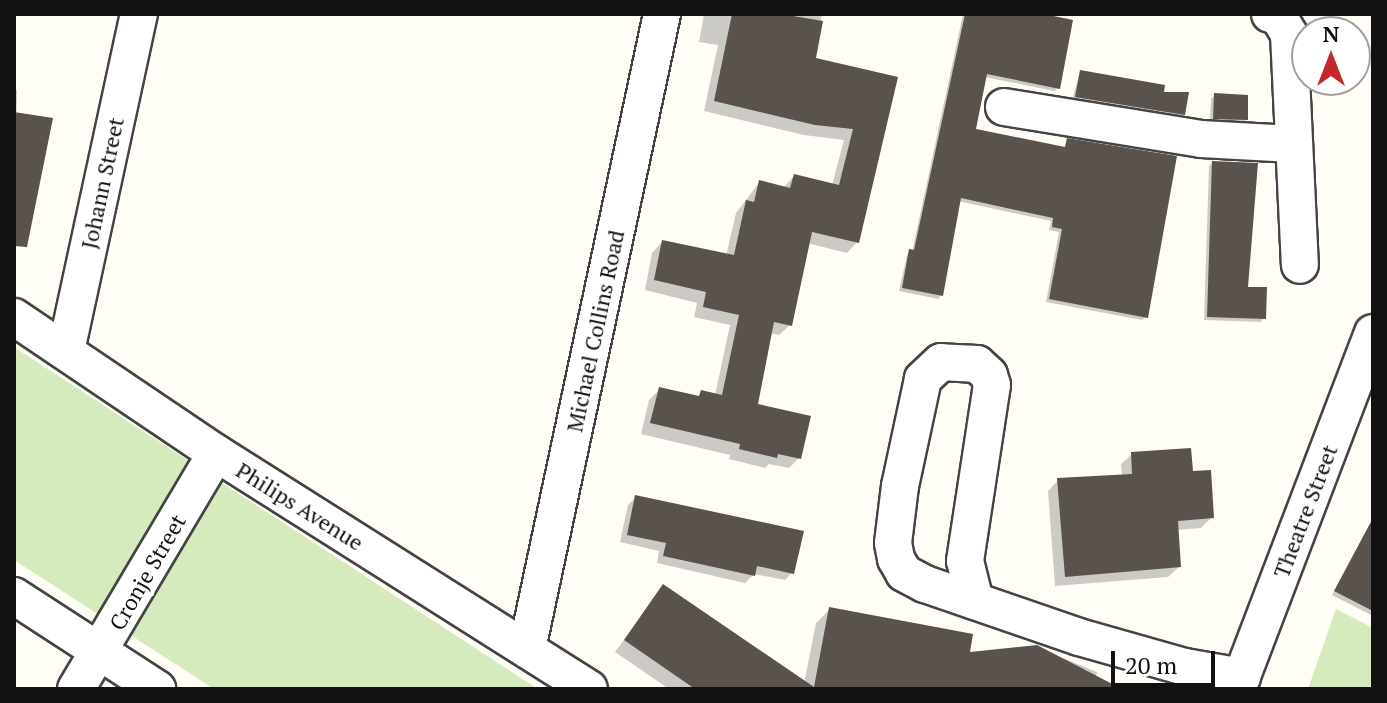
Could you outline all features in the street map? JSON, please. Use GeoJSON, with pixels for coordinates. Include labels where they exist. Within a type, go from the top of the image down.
{"type":"FeatureCollection","features":[{"type":"Feature","properties":{"kind":"street","name":"Johann Street"},"geometry":{"type":"LineString","coordinates":[[66,351],[139,14]]}},
{"type":"Feature","properties":{"kind":"street","name":"Michael Collins Road"},"geometry":{"type":"LineString","coordinates":[[527,649],[662,14]]}},
{"type":"Feature","properties":{"kind":"street"},"geometry":{"type":"LineString","coordinates":[[1270,14],[1279,17],[1289,34],[1300,265]]}},
{"type":"Feature","properties":{"kind":"street"},"geometry":{"type":"LineString","coordinates":[[1004,107],[1201,139],[1293,144]]}},
{"type":"Feature","properties":{"kind":"street","name":"Philips Avenue"},"geometry":{"type":"LineString","coordinates":[[14,317],[216,453],[589,689]]}},
{"type":"Feature","properties":{"kind":"street","name":"Theatre Street"},"geometry":{"type":"LineString","coordinates":[[1240,683],[1373,333]]}},
{"type":"Feature","properties":{"kind":"street"},"geometry":{"type":"LineString","coordinates":[[975,601],[965,561],[992,385],[989,375],[977,364],[941,362],[923,379],[894,515],[895,551],[904,573],[975,601],[1240,683]]}},
{"type":"Feature","properties":{"kind":"street","name":"Cronje Street"},"geometry":{"type":"LineString","coordinates":[[76,689],[216,453]]}},
{"type":"Feature","properties":{"kind":"street"},"geometry":{"type":"LineString","coordinates":[[14,596],[157,689]]}},
{"type":"Feature","properties":{"kind":"green space"},"geometry":{"type":"Polygon","coordinates":[[[14,347],[538,689],[214,689],[14,560],[14,347]]]}},
{"type":"Feature","properties":{"kind":"green space"},"geometry":{"type":"Polygon","coordinates":[[[1336,609],[1373,628],[1373,689],[1308,689],[1336,609]]]}},
{"type":"Feature","properties":{"kind":"building"},"geometry":{"type":"Polygon","coordinates":[[[732,14],[781,14],[823,21],[816,58],[898,77],[859,243],[812,232],[792,326],[774,322],[758,404],[811,416],[801,459],[778,454],[777,458],[739,449],[740,444],[650,423],[659,387],[699,396],[701,390],[722,395],[739,315],[703,307],[706,292],[654,280],[662,240],[734,255],[746,200],[754,202],[759,180],[790,188],[794,174],[839,185],[853,129],[815,125],[714,101],[732,14]]]}},
{"type":"Feature","properties":{"kind":"building"},"geometry":{"type":"Polygon","coordinates":[[[965,14],[1044,14],[1073,20],[1060,89],[987,74],[976,129],[1065,147],[1067,138],[1177,156],[1148,318],[1049,299],[1062,229],[1052,227],[1053,218],[961,198],[943,296],[902,288],[909,249],[914,250],[965,14]]]}},
{"type":"Feature","properties":{"kind":"building"},"geometry":{"type":"Polygon","coordinates":[[[1080,70],[1165,85],[1164,92],[1189,92],[1185,115],[1075,97],[1080,70]]]}},
{"type":"Feature","properties":{"kind":"building"},"geometry":{"type":"Polygon","coordinates":[[[1214,93],[1248,95],[1248,120],[1213,119],[1214,93]]]}},
{"type":"Feature","properties":{"kind":"building"},"geometry":{"type":"Polygon","coordinates":[[[14,112],[53,118],[27,247],[14,246],[14,112]]]}},
{"type":"Feature","properties":{"kind":"building"},"geometry":{"type":"Polygon","coordinates":[[[1212,161],[1258,163],[1248,287],[1267,287],[1266,319],[1207,317],[1212,161]]]}},
{"type":"Feature","properties":{"kind":"building"},"geometry":{"type":"Polygon","coordinates":[[[1191,448],[1193,471],[1211,470],[1214,518],[1178,521],[1181,567],[1065,577],[1057,478],[1132,474],[1131,452],[1191,448]]]}},
{"type":"Feature","properties":{"kind":"building"},"geometry":{"type":"Polygon","coordinates":[[[635,495],[804,531],[794,574],[757,566],[755,576],[663,556],[666,543],[627,535],[635,495]]]}},
{"type":"Feature","properties":{"kind":"building"},"geometry":{"type":"Polygon","coordinates":[[[1373,518],[1373,611],[1334,591],[1373,518]]]}},
{"type":"Feature","properties":{"kind":"building"},"geometry":{"type":"Polygon","coordinates":[[[663,584],[814,687],[829,607],[973,634],[970,652],[1037,645],[1122,689],[695,689],[624,640],[663,584]]]}}]}
